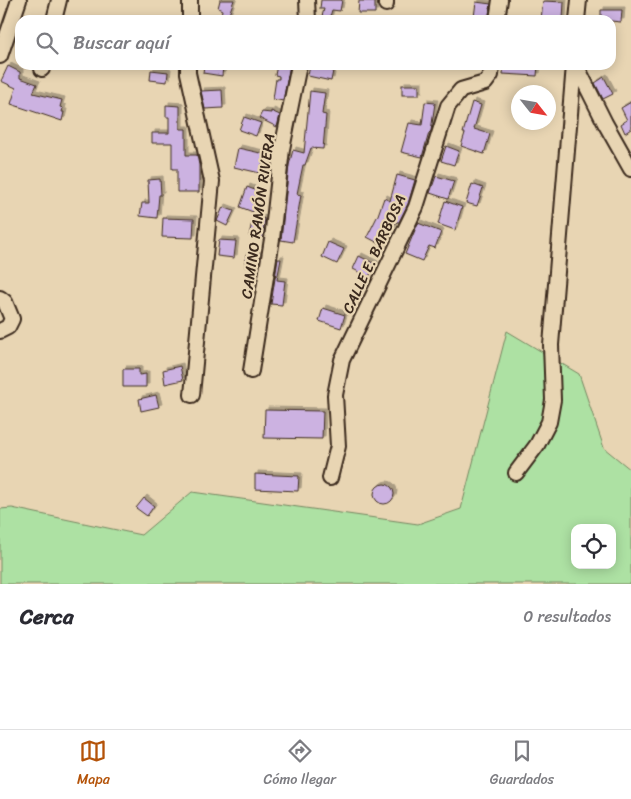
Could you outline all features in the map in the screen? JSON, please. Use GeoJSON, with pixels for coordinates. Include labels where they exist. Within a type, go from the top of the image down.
{"type":"FeatureCollection","features":[{"type":"Feature","properties":{"kind":"street"},"geometry":{"type":"LineString","coordinates":[[0,56],[19,0]]}},
{"type":"Feature","properties":{"kind":"street"},"geometry":{"type":"LineString","coordinates":[[56,15],[60,0]]}},
{"type":"Feature","properties":{"kind":"street"},"geometry":{"type":"LineString","coordinates":[[190,0],[190,15]]}},
{"type":"Feature","properties":{"kind":"street"},"geometry":{"type":"LineString","coordinates":[[307,0],[308,15]]}},
{"type":"Feature","properties":{"kind":"street"},"geometry":{"type":"LineString","coordinates":[[498,15],[500,0]]}},
{"type":"Feature","properties":{"kind":"street"},"geometry":{"type":"LineString","coordinates":[[578,15],[579,0]]}},
{"type":"Feature","properties":{"kind":"street"},"geometry":{"type":"LineString","coordinates":[[188,70],[212,182],[192,395]]}},
{"type":"Feature","properties":{"kind":"street","name":"CAMINO RAMÓN RIVERA"},"geometry":{"type":"LineString","coordinates":[[251,372],[270,256],[282,149],[298,70]]}},
{"type":"Feature","properties":{"kind":"street","name":"CALLE E. BARBOSA"},"geometry":{"type":"LineString","coordinates":[[330,478],[338,446],[335,394],[342,360],[416,207],[448,106],[461,90],[484,83],[491,75],[492,70]]}},
{"type":"Feature","properties":{"kind":"street"},"geometry":{"type":"LineString","coordinates":[[516,473],[537,445],[549,422],[553,400],[551,345],[575,70]]}},
{"type":"Feature","properties":{"kind":"street"},"geometry":{"type":"LineString","coordinates":[[578,70],[631,169]]}},
{"type":"Feature","properties":{"kind":"street"},"geometry":{"type":"LineString","coordinates":[[0,298],[5,302],[12,319],[8,327],[0,331]]}},
{"type":"Feature","properties":{"kind":"green space"},"geometry":{"type":"Polygon","coordinates":[[[507,331],[579,374],[604,448],[631,470],[631,584],[0,584],[0,509],[12,508],[141,535],[192,492],[418,524],[461,509],[507,331]]]}},
{"type":"Feature","properties":{"kind":"building"},"geometry":{"type":"Polygon","coordinates":[[[220,0],[234,0],[229,15],[221,15],[222,10],[218,8],[220,0]]]}},
{"type":"Feature","properties":{"kind":"building"},"geometry":{"type":"Polygon","coordinates":[[[321,0],[342,0],[340,11],[332,10],[330,15],[322,15],[324,9],[320,9],[321,0]]]}},
{"type":"Feature","properties":{"kind":"building"},"geometry":{"type":"Polygon","coordinates":[[[359,1],[375,1],[375,13],[358,13],[359,1]]]}},
{"type":"Feature","properties":{"kind":"building"},"geometry":{"type":"Polygon","coordinates":[[[543,1],[564,2],[563,15],[542,15],[543,1]]]}},
{"type":"Feature","properties":{"kind":"building"},"geometry":{"type":"Polygon","coordinates":[[[476,2],[491,4],[489,15],[474,15],[476,2]]]}},
{"type":"Feature","properties":{"kind":"building"},"geometry":{"type":"Polygon","coordinates":[[[601,10],[622,10],[621,22],[616,22],[616,15],[601,15],[601,10]]]}},
{"type":"Feature","properties":{"kind":"building"},"geometry":{"type":"Polygon","coordinates":[[[8,66],[20,72],[20,78],[37,84],[33,93],[62,100],[60,107],[63,108],[62,112],[64,112],[62,121],[11,104],[16,88],[1,81],[8,66]]]}},
{"type":"Feature","properties":{"kind":"building"},"geometry":{"type":"Polygon","coordinates":[[[151,70],[168,72],[167,82],[150,80],[151,70]]]}},
{"type":"Feature","properties":{"kind":"building"},"geometry":{"type":"Polygon","coordinates":[[[203,70],[223,70],[222,76],[203,73],[203,70]]]}},
{"type":"Feature","properties":{"kind":"building"},"geometry":{"type":"Polygon","coordinates":[[[276,70],[289,70],[283,101],[273,99],[276,79],[279,79],[279,76],[275,75],[276,70]]]}},
{"type":"Feature","properties":{"kind":"building"},"geometry":{"type":"Polygon","coordinates":[[[309,70],[333,70],[331,81],[308,76],[309,70]]]}},
{"type":"Feature","properties":{"kind":"building"},"geometry":{"type":"Polygon","coordinates":[[[503,70],[538,70],[537,76],[503,74],[503,70]]]}},
{"type":"Feature","properties":{"kind":"building"},"geometry":{"type":"Polygon","coordinates":[[[604,77],[613,94],[603,99],[595,83],[604,77]]]}},
{"type":"Feature","properties":{"kind":"building"},"geometry":{"type":"Polygon","coordinates":[[[402,85],[419,85],[419,95],[402,95],[402,85]]]}},
{"type":"Feature","properties":{"kind":"building"},"geometry":{"type":"Polygon","coordinates":[[[222,90],[223,108],[205,109],[201,91],[222,90]]]}},
{"type":"Feature","properties":{"kind":"building"},"geometry":{"type":"Polygon","coordinates":[[[310,91],[325,93],[322,114],[326,115],[323,149],[311,148],[305,165],[303,165],[297,194],[301,195],[293,242],[281,240],[289,165],[293,150],[304,153],[310,91]]]}},
{"type":"Feature","properties":{"kind":"building"},"geometry":{"type":"Polygon","coordinates":[[[425,102],[435,103],[431,131],[422,157],[401,152],[409,123],[422,125],[425,102]]]}},
{"type":"Feature","properties":{"kind":"building"},"geometry":{"type":"Polygon","coordinates":[[[472,102],[481,105],[474,129],[490,134],[484,154],[461,146],[472,102]]]}},
{"type":"Feature","properties":{"kind":"building"},"geometry":{"type":"Polygon","coordinates":[[[631,102],[631,129],[625,133],[621,124],[627,120],[621,108],[631,102]]]}},
{"type":"Feature","properties":{"kind":"building"},"geometry":{"type":"Polygon","coordinates":[[[166,105],[180,106],[180,129],[186,129],[186,155],[197,155],[199,192],[177,192],[177,169],[172,169],[172,143],[152,143],[152,133],[169,133],[169,117],[166,117],[166,105]]]}},
{"type":"Feature","properties":{"kind":"building"},"geometry":{"type":"Polygon","coordinates":[[[271,111],[280,115],[277,127],[259,118],[262,112],[271,113],[271,111]]]}},
{"type":"Feature","properties":{"kind":"building"},"geometry":{"type":"Polygon","coordinates":[[[244,117],[261,123],[256,136],[239,130],[244,117]]]}},
{"type":"Feature","properties":{"kind":"building"},"geometry":{"type":"Polygon","coordinates":[[[446,146],[459,151],[454,165],[441,161],[446,146]]]}},
{"type":"Feature","properties":{"kind":"building"},"geometry":{"type":"Polygon","coordinates":[[[238,148],[265,154],[260,173],[234,167],[238,148]]]}},
{"type":"Feature","properties":{"kind":"building"},"geometry":{"type":"Polygon","coordinates":[[[397,175],[415,180],[408,204],[384,246],[367,237],[384,198],[390,201],[397,175]]]}},
{"type":"Feature","properties":{"kind":"building"},"geometry":{"type":"Polygon","coordinates":[[[436,176],[454,181],[448,199],[430,193],[436,176]]]}},
{"type":"Feature","properties":{"kind":"building"},"geometry":{"type":"Polygon","coordinates":[[[160,179],[161,195],[159,195],[157,218],[140,216],[142,203],[149,203],[148,180],[160,179]]]}},
{"type":"Feature","properties":{"kind":"building"},"geometry":{"type":"Polygon","coordinates":[[[472,184],[483,188],[477,206],[466,203],[472,184]]]}},
{"type":"Feature","properties":{"kind":"building"},"geometry":{"type":"Polygon","coordinates":[[[247,187],[260,192],[253,212],[240,207],[247,187]]]}},
{"type":"Feature","properties":{"kind":"building"},"geometry":{"type":"Polygon","coordinates":[[[445,201],[462,207],[455,230],[438,224],[445,201]]]}},
{"type":"Feature","properties":{"kind":"building"},"geometry":{"type":"Polygon","coordinates":[[[223,207],[234,211],[227,226],[217,221],[223,207]]]}},
{"type":"Feature","properties":{"kind":"building"},"geometry":{"type":"Polygon","coordinates":[[[253,217],[265,219],[262,238],[249,236],[253,217]]]}},
{"type":"Feature","properties":{"kind":"building"},"geometry":{"type":"Polygon","coordinates":[[[163,218],[194,219],[193,238],[162,237],[163,218]]]}},
{"type":"Feature","properties":{"kind":"building"},"geometry":{"type":"Polygon","coordinates":[[[418,223],[441,232],[435,248],[429,246],[422,261],[405,254],[418,223]]]}},
{"type":"Feature","properties":{"kind":"building"},"geometry":{"type":"Polygon","coordinates":[[[219,240],[236,241],[234,258],[217,256],[219,240]]]}},
{"type":"Feature","properties":{"kind":"building"},"geometry":{"type":"Polygon","coordinates":[[[328,242],[344,249],[337,264],[322,257],[328,242]]]}},
{"type":"Feature","properties":{"kind":"building"},"geometry":{"type":"Polygon","coordinates":[[[246,254],[259,255],[258,268],[245,267],[246,254]]]}},
{"type":"Feature","properties":{"kind":"building"},"geometry":{"type":"Polygon","coordinates":[[[359,256],[375,264],[369,277],[353,269],[359,256]]]}},
{"type":"Feature","properties":{"kind":"building"},"geometry":{"type":"Polygon","coordinates":[[[278,259],[281,259],[277,280],[285,281],[282,305],[271,304],[278,259]]]}},
{"type":"Feature","properties":{"kind":"building"},"geometry":{"type":"Polygon","coordinates":[[[323,308],[345,315],[341,328],[319,321],[323,308]]]}},
{"type":"Feature","properties":{"kind":"building"},"geometry":{"type":"Polygon","coordinates":[[[180,366],[183,380],[165,384],[163,370],[180,366]]]}},
{"type":"Feature","properties":{"kind":"building"},"geometry":{"type":"Polygon","coordinates":[[[123,369],[139,369],[139,375],[146,374],[146,387],[123,387],[123,369]]]}},
{"type":"Feature","properties":{"kind":"building"},"geometry":{"type":"Polygon","coordinates":[[[156,395],[159,407],[141,411],[139,399],[156,395]]]}},
{"type":"Feature","properties":{"kind":"building"},"geometry":{"type":"Polygon","coordinates":[[[265,410],[323,411],[322,439],[264,438],[265,410]]]}},
{"type":"Feature","properties":{"kind":"building"},"geometry":{"type":"Polygon","coordinates":[[[255,474],[299,476],[298,491],[255,489],[255,474]]]}},
{"type":"Feature","properties":{"kind":"building"},"geometry":{"type":"Polygon","coordinates":[[[384,484],[391,487],[394,494],[391,501],[384,504],[377,501],[374,494],[377,487],[384,484]]]}},
{"type":"Feature","properties":{"kind":"building"},"geometry":{"type":"Polygon","coordinates":[[[144,498],[154,506],[147,516],[136,508],[144,498]]]}}]}
